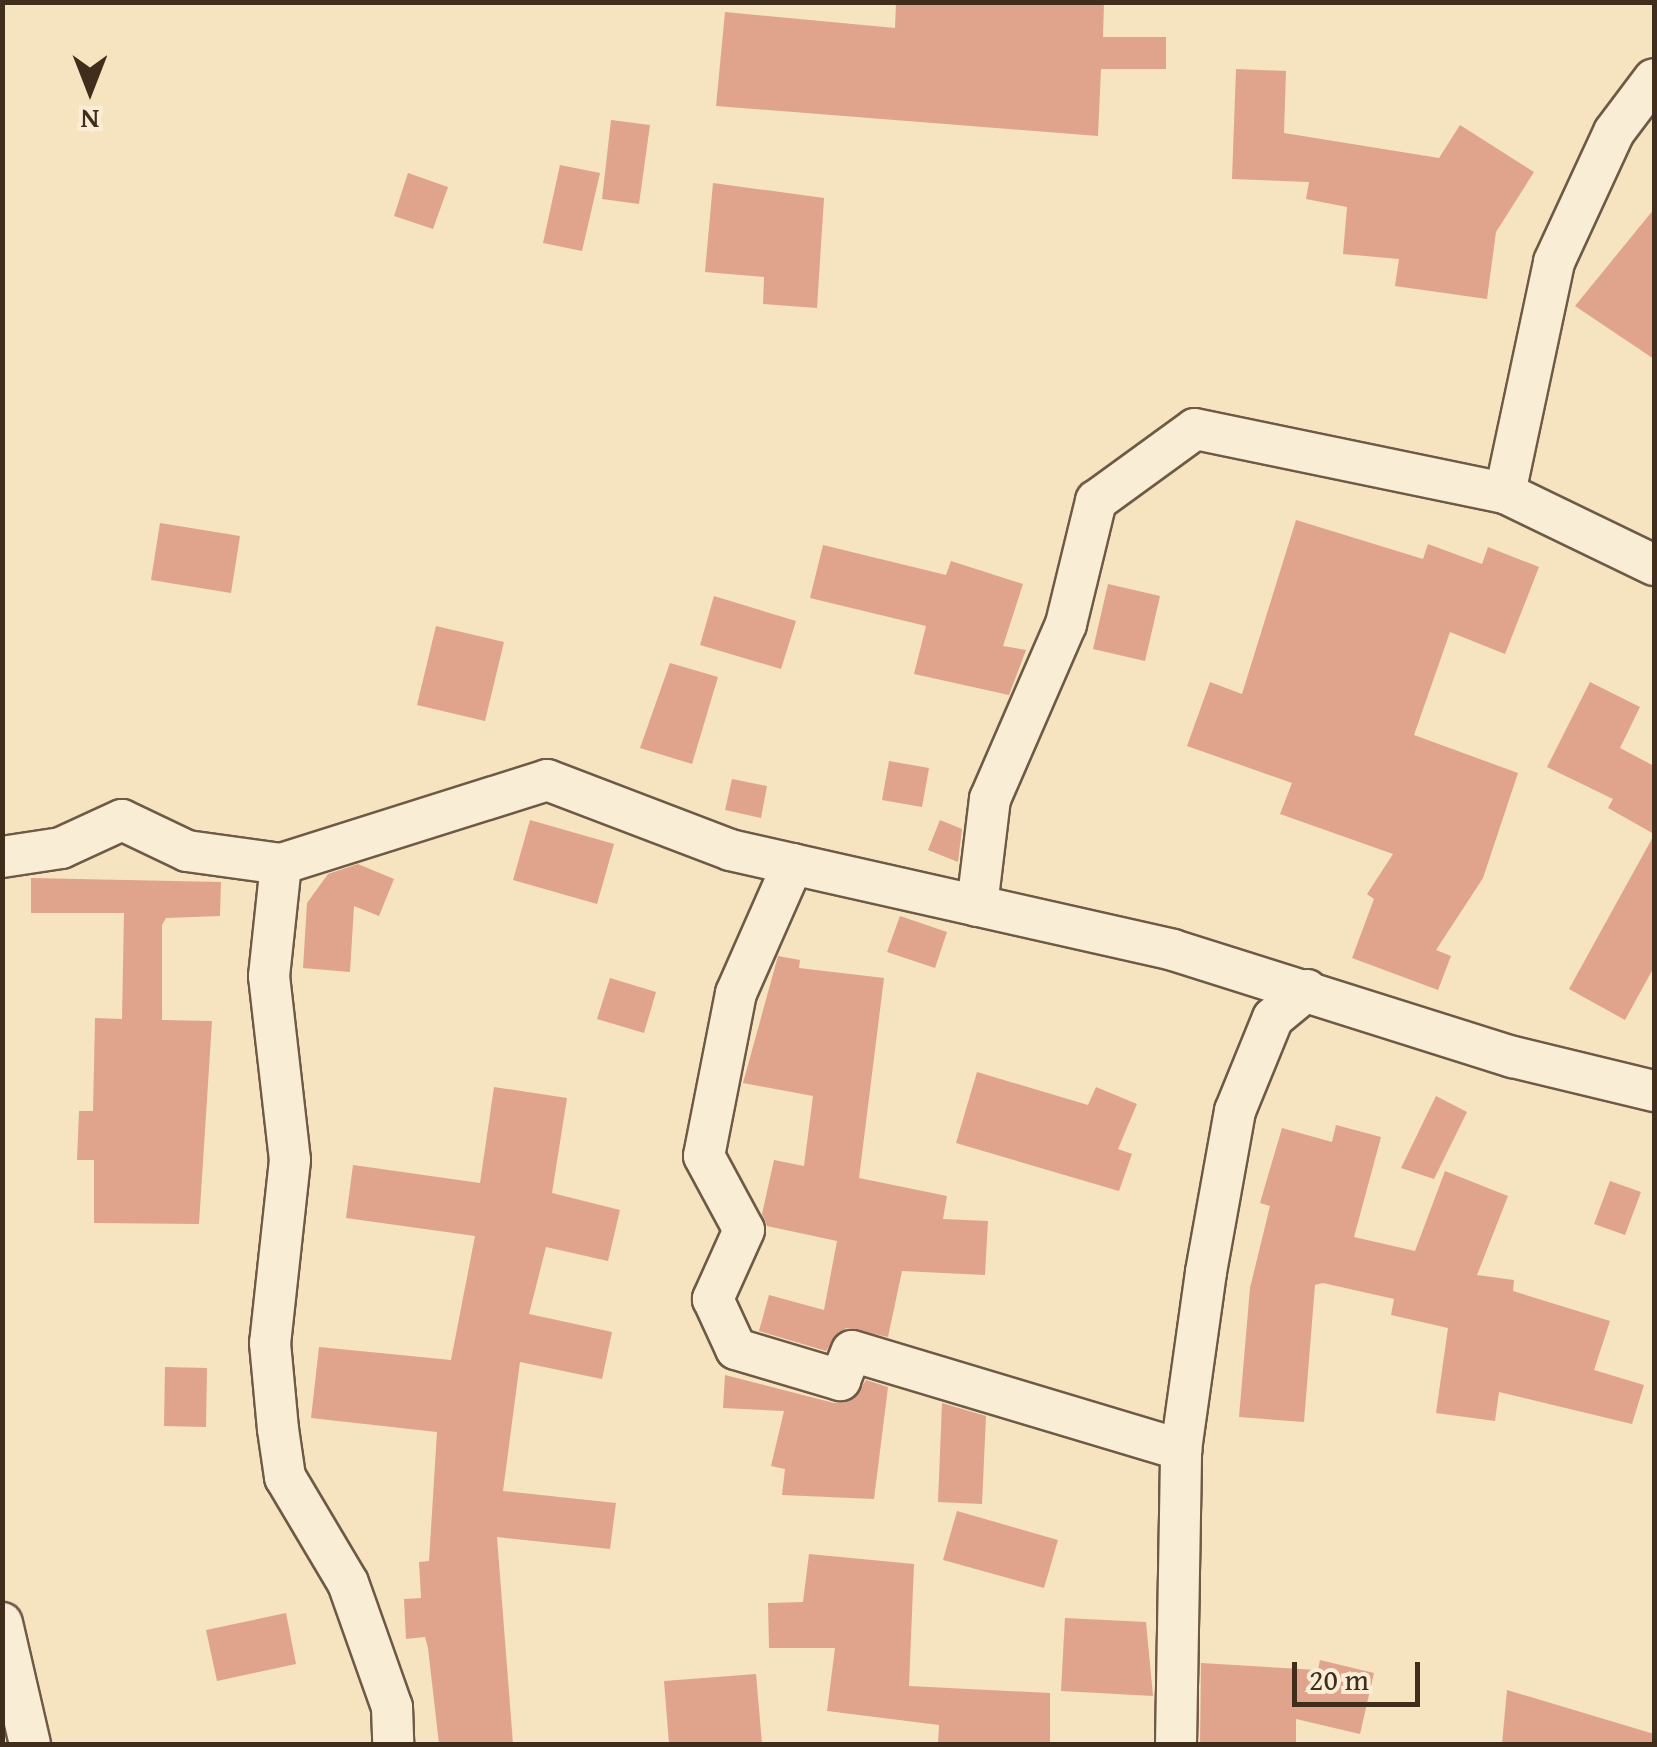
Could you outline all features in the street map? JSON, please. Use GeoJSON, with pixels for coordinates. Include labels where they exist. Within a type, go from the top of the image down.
{"type":"FeatureCollection","features":[{"type":"Feature","properties":{"kind":"street"},"geometry":{"type":"LineString","coordinates":[[1505,493],[1554,262],[1614,132],[1654,79]]}},
{"type":"Feature","properties":{"kind":"street"},"geometry":{"type":"LineString","coordinates":[[977,906],[990,798],[1066,624],[1096,501],[1195,429],[1505,493],[1654,564]]}},
{"type":"Feature","properties":{"kind":"street"},"geometry":{"type":"LineString","coordinates":[[2,858],[61,848],[122,820],[186,851],[281,864],[547,780],[793,864],[977,906],[1307,990],[1513,1057],[1654,1091]]}},
{"type":"Feature","properties":{"kind":"street"},"geometry":{"type":"LineString","coordinates":[[281,864],[269,976],[290,1160],[270,1343],[284,1477],[348,1583],[392,1706],[392,1744]]}},
{"type":"Feature","properties":{"kind":"street"},"geometry":{"type":"LineString","coordinates":[[793,864],[736,992],[704,1156],[744,1230],[713,1299],[736,1349],[840,1380],[852,1351],[1181,1450]]}},
{"type":"Feature","properties":{"kind":"street"},"geometry":{"type":"LineString","coordinates":[[1176,1744],[1181,1450],[1235,1111],[1274,1018],[1307,990]]}},
{"type":"Feature","properties":{"kind":"street"},"geometry":{"type":"LineString","coordinates":[[2,1623],[30,1744]]}},
{"type":"Feature","properties":{"kind":"building"},"geometry":{"type":"Polygon","coordinates":[[[896,2],[1104,2],[1103,37],[1166,37],[1166,69],[1101,69],[1098,136],[716,106],[725,12],[895,28],[896,2]]]}},
{"type":"Feature","properties":{"kind":"building"},"geometry":{"type":"Polygon","coordinates":[[[1236,69],[1286,71],[1284,133],[1439,158],[1460,125],[1534,172],[1496,232],[1487,299],[1395,286],[1399,259],[1343,254],[1347,207],[1306,199],[1309,182],[1232,179],[1236,69]]]}},
{"type":"Feature","properties":{"kind":"building"},"geometry":{"type":"Polygon","coordinates":[[[611,120],[650,125],[639,204],[602,199],[611,120]]]}},
{"type":"Feature","properties":{"kind":"building"},"geometry":{"type":"Polygon","coordinates":[[[560,165],[600,173],[582,251],[543,243],[560,165]]]}},
{"type":"Feature","properties":{"kind":"building"},"geometry":{"type":"Polygon","coordinates":[[[408,173],[448,187],[433,229],[394,216],[408,173]]]}},
{"type":"Feature","properties":{"kind":"building"},"geometry":{"type":"Polygon","coordinates":[[[713,183],[824,198],[817,308],[763,304],[764,277],[705,272],[713,183]]]}},
{"type":"Feature","properties":{"kind":"building"},"geometry":{"type":"Polygon","coordinates":[[[1654,209],[1654,359],[1575,306],[1654,209]]]}},
{"type":"Feature","properties":{"kind":"building"},"geometry":{"type":"Polygon","coordinates":[[[1296,520],[1423,559],[1428,544],[1482,564],[1488,547],[1539,567],[1505,654],[1450,632],[1414,735],[1518,773],[1483,878],[1436,950],[1451,956],[1438,990],[1352,958],[1374,899],[1367,894],[1393,854],[1280,814],[1292,783],[1187,746],[1210,682],[1242,694],[1296,520]]]}},
{"type":"Feature","properties":{"kind":"building"},"geometry":{"type":"Polygon","coordinates":[[[160,523],[240,536],[231,593],[151,580],[160,523]]]}},
{"type":"Feature","properties":{"kind":"building"},"geometry":{"type":"Polygon","coordinates":[[[823,545],[946,575],[951,561],[1023,584],[1003,646],[1026,650],[1009,695],[914,674],[926,626],[810,598],[823,545]]]}},
{"type":"Feature","properties":{"kind":"building"},"geometry":{"type":"Polygon","coordinates":[[[1108,584],[1160,596],[1145,661],[1093,649],[1108,584]]]}},
{"type":"Feature","properties":{"kind":"building"},"geometry":{"type":"Polygon","coordinates":[[[714,596],[796,621],[781,669],[700,645],[714,596]]]}},
{"type":"Feature","properties":{"kind":"building"},"geometry":{"type":"Polygon","coordinates":[[[436,626],[504,642],[485,721],[417,705],[436,626]]]}},
{"type":"Feature","properties":{"kind":"building"},"geometry":{"type":"Polygon","coordinates":[[[670,663],[718,677],[692,764],[640,748],[670,663]]]}},
{"type":"Feature","properties":{"kind":"building"},"geometry":{"type":"Polygon","coordinates":[[[1590,682],[1640,707],[1620,748],[1654,766],[1654,834],[1608,808],[1613,799],[1547,767],[1590,682]]]}},
{"type":"Feature","properties":{"kind":"building"},"geometry":{"type":"Polygon","coordinates":[[[889,761],[929,768],[922,807],[882,800],[889,761]]]}},
{"type":"Feature","properties":{"kind":"building"},"geometry":{"type":"Polygon","coordinates":[[[732,779],[767,786],[761,818],[725,810],[732,779]]]}},
{"type":"Feature","properties":{"kind":"building"},"geometry":{"type":"Polygon","coordinates":[[[530,820],[614,844],[597,904],[513,880],[530,820]]]}},
{"type":"Feature","properties":{"kind":"building"},"geometry":{"type":"Polygon","coordinates":[[[940,820],[962,829],[958,862],[928,850],[940,820]]]}},
{"type":"Feature","properties":{"kind":"building"},"geometry":{"type":"Polygon","coordinates":[[[1654,835],[1654,967],[1625,1020],[1569,989],[1654,835]]]}},
{"type":"Feature","properties":{"kind":"building"},"geometry":{"type":"Polygon","coordinates":[[[358,864],[394,879],[379,916],[354,906],[350,972],[303,968],[307,903],[328,874],[358,864]]]}},
{"type":"Feature","properties":{"kind":"building"},"geometry":{"type":"Polygon","coordinates":[[[31,878],[221,882],[220,916],[166,918],[162,925],[162,1020],[212,1021],[199,1224],[94,1223],[94,1160],[77,1160],[79,1111],[93,1111],[95,1018],[122,1019],[124,913],[31,913],[31,878]]]}},
{"type":"Feature","properties":{"kind":"building"},"geometry":{"type":"Polygon","coordinates":[[[900,916],[947,932],[935,968],[887,952],[900,916]]]}},
{"type":"Feature","properties":{"kind":"building"},"geometry":{"type":"Polygon","coordinates":[[[778,956],[800,960],[799,968],[884,978],[859,1178],[947,1196],[943,1219],[988,1221],[985,1275],[902,1271],[888,1337],[846,1328],[826,1351],[759,1331],[769,1295],[824,1310],[837,1241],[767,1226],[762,1214],[774,1160],[804,1166],[813,1096],[743,1083],[778,956]]]}},
{"type":"Feature","properties":{"kind":"building"},"geometry":{"type":"Polygon","coordinates":[[[610,978],[656,992],[644,1033],[597,1019],[610,978]]]}},
{"type":"Feature","properties":{"kind":"building"},"geometry":{"type":"Polygon","coordinates":[[[977,1072],[1088,1105],[1096,1087],[1137,1104],[1118,1149],[1132,1154],[1119,1191],[956,1143],[977,1072]]]}},
{"type":"Feature","properties":{"kind":"building"},"geometry":{"type":"Polygon","coordinates":[[[494,1087],[567,1098],[552,1193],[620,1210],[608,1261],[546,1247],[529,1314],[612,1332],[602,1379],[520,1362],[503,1491],[616,1503],[610,1549],[497,1537],[513,1744],[439,1744],[428,1648],[425,1637],[406,1639],[404,1599],[421,1598],[419,1562],[429,1561],[437,1432],[311,1418],[319,1347],[451,1360],[475,1236],[346,1218],[353,1165],[480,1183],[494,1087]]]}},
{"type":"Feature","properties":{"kind":"building"},"geometry":{"type":"Polygon","coordinates":[[[1436,1096],[1467,1112],[1434,1179],[1401,1168],[1436,1096]]]}},
{"type":"Feature","properties":{"kind":"building"},"geometry":{"type":"Polygon","coordinates":[[[1336,1125],[1381,1137],[1354,1237],[1415,1251],[1445,1171],[1508,1196],[1477,1275],[1514,1280],[1513,1291],[1610,1321],[1594,1370],[1644,1385],[1632,1424],[1499,1392],[1495,1421],[1436,1413],[1448,1328],[1391,1315],[1394,1299],[1323,1283],[1315,1285],[1304,1422],[1239,1417],[1250,1288],[1270,1206],[1260,1203],[1282,1128],[1332,1142],[1336,1125]]]}},
{"type":"Feature","properties":{"kind":"building"},"geometry":{"type":"Polygon","coordinates":[[[1610,1181],[1641,1192],[1625,1235],[1594,1224],[1610,1181]]]}},
{"type":"Feature","properties":{"kind":"building"},"geometry":{"type":"Polygon","coordinates":[[[165,1367],[207,1368],[206,1427],[164,1426],[165,1367]]]}},
{"type":"Feature","properties":{"kind":"building"},"geometry":{"type":"Polygon","coordinates":[[[725,1375],[834,1403],[854,1399],[866,1380],[888,1387],[874,1499],[782,1495],[785,1469],[771,1466],[784,1411],[723,1408],[725,1375]]]}},
{"type":"Feature","properties":{"kind":"building"},"geometry":{"type":"Polygon","coordinates":[[[942,1403],[986,1416],[982,1504],[938,1502],[942,1403]]]}},
{"type":"Feature","properties":{"kind":"building"},"geometry":{"type":"Polygon","coordinates":[[[957,1511],[1058,1540],[1044,1588],[943,1560],[957,1511]]]}},
{"type":"Feature","properties":{"kind":"building"},"geometry":{"type":"Polygon","coordinates":[[[809,1554],[914,1564],[909,1686],[1050,1693],[1050,1744],[938,1744],[939,1725],[827,1711],[835,1648],[769,1648],[768,1603],[803,1602],[809,1554]]]}},
{"type":"Feature","properties":{"kind":"building"},"geometry":{"type":"Polygon","coordinates":[[[286,1613],[296,1664],[217,1681],[206,1630],[286,1613]]]}},
{"type":"Feature","properties":{"kind":"building"},"geometry":{"type":"Polygon","coordinates":[[[1065,1618],[1146,1622],[1153,1696],[1061,1691],[1065,1618]]]}},
{"type":"Feature","properties":{"kind":"building"},"geometry":{"type":"Polygon","coordinates":[[[1320,1660],[1374,1673],[1360,1734],[1296,1719],[1296,1744],[1200,1744],[1201,1663],[1318,1670],[1320,1660]]]}},
{"type":"Feature","properties":{"kind":"building"},"geometry":{"type":"Polygon","coordinates":[[[756,1674],[762,1744],[669,1744],[664,1681],[756,1674]]]}},
{"type":"Feature","properties":{"kind":"building"},"geometry":{"type":"Polygon","coordinates":[[[1507,1690],[1654,1734],[1654,1744],[1502,1744],[1507,1690]]]}}]}
